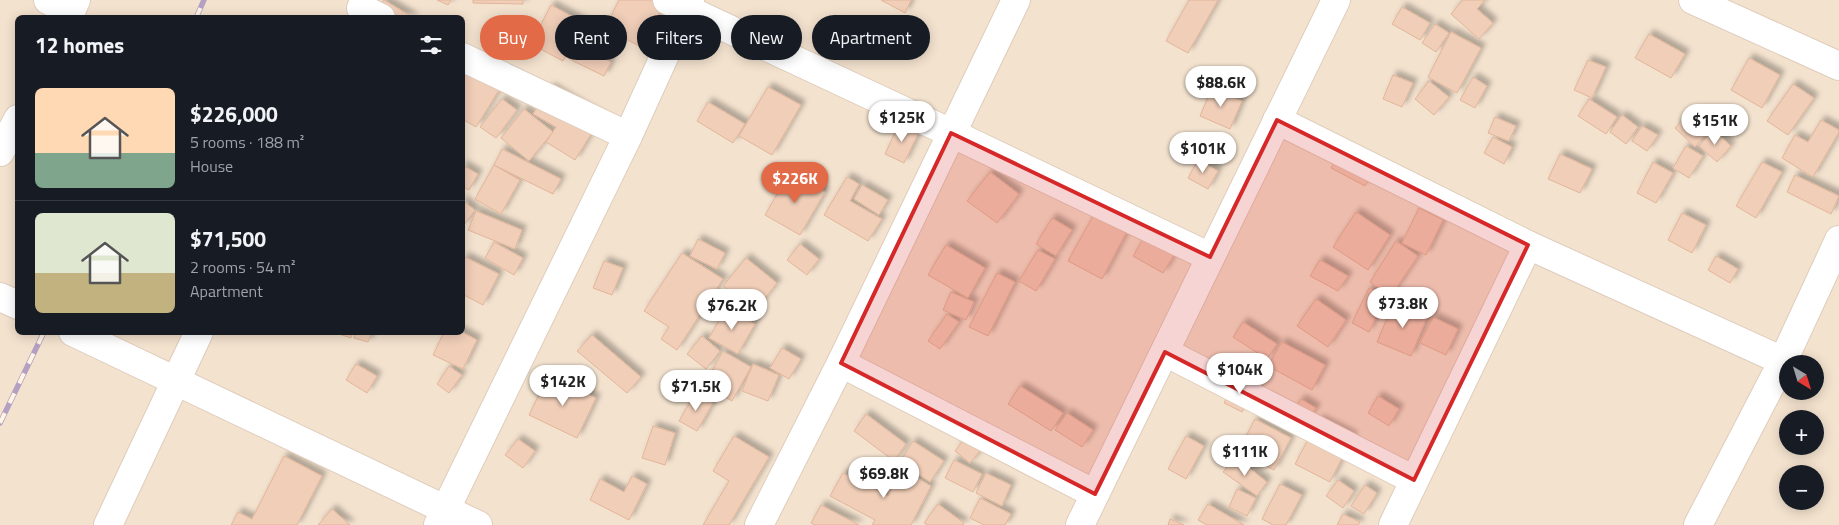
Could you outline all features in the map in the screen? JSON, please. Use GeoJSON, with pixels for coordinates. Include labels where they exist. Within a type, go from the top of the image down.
{"type":"FeatureCollection","features":[{"type":"Feature","properties":{"kind":"street"},"geometry":{"type":"LineString","coordinates":[[759,525],[841,362],[1016,0]]}},
{"type":"Feature","properties":{"kind":"street"},"geometry":{"type":"LineString","coordinates":[[1080,525],[1336,0]]}},
{"type":"Feature","properties":{"kind":"street"},"geometry":{"type":"LineString","coordinates":[[1693,0],[1839,66]]}},
{"type":"Feature","properties":{"kind":"street"},"geometry":{"type":"LineString","coordinates":[[442,517],[628,136],[681,3],[1210,257]]}},
{"type":"Feature","properties":{"kind":"street"},"geometry":{"type":"LineString","coordinates":[[465,57],[628,136]]}},
{"type":"Feature","properties":{"kind":"street"},"geometry":{"type":"LineString","coordinates":[[1277,120],[1528,245],[1779,359]]}},
{"type":"Feature","properties":{"kind":"street"},"geometry":{"type":"LineString","coordinates":[[0,152],[15,124]]}},
{"type":"Feature","properties":{"kind":"street"},"geometry":{"type":"LineString","coordinates":[[1786,355],[1839,240]]}},
{"type":"Feature","properties":{"kind":"street"},"geometry":{"type":"LineString","coordinates":[[1393,525],[1528,245]]}},
{"type":"Feature","properties":{"kind":"street"},"geometry":{"type":"LineString","coordinates":[[0,297],[15,304]]}},
{"type":"Feature","properties":{"kind":"street"},"geometry":{"type":"LineString","coordinates":[[79,335],[442,517],[478,525]]}},
{"type":"Feature","properties":{"kind":"street"},"geometry":{"type":"LineString","coordinates":[[108,525],[198,335]]}},
{"type":"Feature","properties":{"kind":"street"},"geometry":{"type":"LineString","coordinates":[[1164,352],[1414,480]]}},
{"type":"Feature","properties":{"kind":"street"},"geometry":{"type":"LineString","coordinates":[[841,362],[1095,494]]}},
{"type":"Feature","properties":{"kind":"street"},"geometry":{"type":"LineString","coordinates":[[1698,525],[1779,369]]}},
{"type":"Feature","properties":{"kind":"highlighted area"},"geometry":{"type":"Polygon","coordinates":[[[1277,120],[1528,245],[1414,480],[1165,352],[1095,494],[841,363],[951,133],[1210,257],[1277,120]]]}},
{"type":"Feature","properties":{"kind":"shaded area"},"geometry":{"type":"Polygon","coordinates":[[[0,0],[1839,0],[1839,525],[0,525],[0,0]]]}},
{"type":"Feature","properties":{"kind":"building"},"geometry":{"type":"Polygon","coordinates":[[[384,0],[409,15],[376,15],[384,0]]]}},
{"type":"Feature","properties":{"kind":"building"},"geometry":{"type":"Polygon","coordinates":[[[437,0],[451,0],[448,5],[437,0]]]}},
{"type":"Feature","properties":{"kind":"building"},"geometry":{"type":"Polygon","coordinates":[[[473,0],[523,0],[523,4],[473,3],[473,0]]]}},
{"type":"Feature","properties":{"kind":"building"},"geometry":{"type":"Polygon","coordinates":[[[619,0],[655,0],[664,5],[659,15],[637,15],[637,45],[627,40],[627,15],[612,15],[619,0]]]}},
{"type":"Feature","properties":{"kind":"building"},"geometry":{"type":"Polygon","coordinates":[[[881,0],[911,0],[905,13],[881,0]]]}},
{"type":"Feature","properties":{"kind":"building"},"geometry":{"type":"Polygon","coordinates":[[[1189,0],[1218,0],[1188,53],[1166,41],[1189,0]]]}},
{"type":"Feature","properties":{"kind":"building"},"geometry":{"type":"Polygon","coordinates":[[[1463,0],[1485,0],[1477,9],[1493,23],[1479,39],[1451,14],[1463,0]]]}},
{"type":"Feature","properties":{"kind":"building"},"geometry":{"type":"Polygon","coordinates":[[[551,5],[569,15],[555,15],[555,57],[545,51],[545,17],[551,5]]]}},
{"type":"Feature","properties":{"kind":"building"},"geometry":{"type":"Polygon","coordinates":[[[1402,7],[1430,23],[1420,40],[1392,24],[1402,7]]]}},
{"type":"Feature","properties":{"kind":"building"},"geometry":{"type":"Polygon","coordinates":[[[1435,24],[1449,33],[1436,52],[1422,43],[1435,24]]]}},
{"type":"Feature","properties":{"kind":"building"},"geometry":{"type":"Polygon","coordinates":[[[1451,32],[1481,48],[1457,93],[1428,77],[1451,32]]]}},
{"type":"Feature","properties":{"kind":"building"},"geometry":{"type":"Polygon","coordinates":[[[1649,34],[1685,54],[1671,78],[1635,58],[1649,34]]]}},
{"type":"Feature","properties":{"kind":"building"},"geometry":{"type":"Polygon","coordinates":[[[1749,58],[1780,75],[1762,108],[1731,90],[1749,58]]]}},
{"type":"Feature","properties":{"kind":"building"},"geometry":{"type":"Polygon","coordinates":[[[571,60],[607,60],[611,62],[604,76],[571,60]]]}},
{"type":"Feature","properties":{"kind":"building"},"geometry":{"type":"Polygon","coordinates":[[[1588,60],[1606,67],[1592,98],[1574,90],[1588,60]]]}},
{"type":"Feature","properties":{"kind":"building"},"geometry":{"type":"Polygon","coordinates":[[[470,67],[501,87],[476,127],[465,121],[465,75],[470,67]]]}},
{"type":"Feature","properties":{"kind":"building"},"geometry":{"type":"Polygon","coordinates":[[[1393,75],[1413,83],[1402,107],[1383,99],[1393,75]]]}},
{"type":"Feature","properties":{"kind":"building"},"geometry":{"type":"Polygon","coordinates":[[[1473,77],[1487,86],[1475,108],[1460,100],[1473,77]]]}},
{"type":"Feature","properties":{"kind":"building"},"geometry":{"type":"Polygon","coordinates":[[[1429,81],[1449,97],[1434,115],[1415,99],[1429,81]]]}},
{"type":"Feature","properties":{"kind":"building"},"geometry":{"type":"Polygon","coordinates":[[[1793,84],[1814,98],[1788,135],[1767,121],[1793,84]]]}},
{"type":"Feature","properties":{"kind":"building"},"geometry":{"type":"Polygon","coordinates":[[[550,87],[601,118],[575,160],[546,142],[556,127],[533,114],[550,87]]]}},
{"type":"Feature","properties":{"kind":"building"},"geometry":{"type":"Polygon","coordinates":[[[768,87],[801,105],[772,155],[739,136],[768,87]]]}},
{"type":"Feature","properties":{"kind":"building"},"geometry":{"type":"Polygon","coordinates":[[[1212,88],[1242,101],[1230,129],[1200,116],[1212,88]]]}},
{"type":"Feature","properties":{"kind":"building"},"geometry":{"type":"Polygon","coordinates":[[[502,99],[517,110],[496,138],[480,127],[502,99]]]}},
{"type":"Feature","properties":{"kind":"building"},"geometry":{"type":"Polygon","coordinates":[[[1589,99],[1617,117],[1606,134],[1578,116],[1589,99]]]}},
{"type":"Feature","properties":{"kind":"building"},"geometry":{"type":"Polygon","coordinates":[[[708,102],[745,124],[733,143],[697,121],[708,102]]]}},
{"type":"Feature","properties":{"kind":"building"},"geometry":{"type":"Polygon","coordinates":[[[524,109],[553,132],[529,161],[501,138],[524,109]]]}},
{"type":"Feature","properties":{"kind":"building"},"geometry":{"type":"Polygon","coordinates":[[[1622,115],[1638,127],[1626,144],[1610,132],[1622,115]]]}},
{"type":"Feature","properties":{"kind":"building"},"geometry":{"type":"Polygon","coordinates":[[[1495,117],[1516,126],[1509,141],[1488,133],[1495,117]]]}},
{"type":"Feature","properties":{"kind":"building"},"geometry":{"type":"Polygon","coordinates":[[[1685,117],[1705,135],[1695,147],[1675,128],[1685,117]]]}},
{"type":"Feature","properties":{"kind":"building"},"geometry":{"type":"Polygon","coordinates":[[[1821,120],[1839,130],[1839,132],[1813,177],[1782,158],[1795,135],[1808,142],[1821,120]]]}},
{"type":"Feature","properties":{"kind":"building"},"geometry":{"type":"Polygon","coordinates":[[[900,122],[919,132],[904,163],[885,154],[900,122]]]}},
{"type":"Feature","properties":{"kind":"building"},"geometry":{"type":"Polygon","coordinates":[[[1642,126],[1658,135],[1647,151],[1632,141],[1642,126]]]}},
{"type":"Feature","properties":{"kind":"building"},"geometry":{"type":"Polygon","coordinates":[[[1713,130],[1731,146],[1717,162],[1699,146],[1713,130]]]}},
{"type":"Feature","properties":{"kind":"building"},"geometry":{"type":"Polygon","coordinates":[[[1493,137],[1512,147],[1504,164],[1484,153],[1493,137]]]}},
{"type":"Feature","properties":{"kind":"building"},"geometry":{"type":"Polygon","coordinates":[[[1686,146],[1703,156],[1689,178],[1673,168],[1686,146]]]}},
{"type":"Feature","properties":{"kind":"building"},"geometry":{"type":"Polygon","coordinates":[[[502,149],[561,179],[553,194],[494,165],[502,149]]]}},
{"type":"Feature","properties":{"kind":"building"},"geometry":{"type":"Polygon","coordinates":[[[1341,150],[1375,169],[1365,186],[1331,168],[1341,150]]]}},
{"type":"Feature","properties":{"kind":"building"},"geometry":{"type":"Polygon","coordinates":[[[1560,154],[1592,169],[1580,193],[1548,179],[1560,154]]]}},
{"type":"Feature","properties":{"kind":"building"},"geometry":{"type":"Polygon","coordinates":[[[1198,160],[1218,171],[1208,189],[1188,178],[1198,160]]]}},
{"type":"Feature","properties":{"kind":"building"},"geometry":{"type":"Polygon","coordinates":[[[1653,162],[1673,173],[1656,203],[1637,193],[1653,162]]]}},
{"type":"Feature","properties":{"kind":"building"},"geometry":{"type":"Polygon","coordinates":[[[1762,162],[1782,172],[1756,218],[1736,206],[1762,162]]]}},
{"type":"Feature","properties":{"kind":"building"},"geometry":{"type":"Polygon","coordinates":[[[494,165],[520,180],[501,214],[475,199],[494,165]]]}},
{"type":"Feature","properties":{"kind":"building"},"geometry":{"type":"Polygon","coordinates":[[[465,167],[478,174],[469,190],[465,188],[465,167]]]}},
{"type":"Feature","properties":{"kind":"building"},"geometry":{"type":"Polygon","coordinates":[[[790,172],[825,192],[800,235],[765,215],[790,172]]]}},
{"type":"Feature","properties":{"kind":"building"},"geometry":{"type":"Polygon","coordinates":[[[990,172],[1019,194],[997,223],[967,201],[990,172]]]}},
{"type":"Feature","properties":{"kind":"building"},"geometry":{"type":"Polygon","coordinates":[[[1795,175],[1839,196],[1831,214],[1787,192],[1795,175]]]}},
{"type":"Feature","properties":{"kind":"building"},"geometry":{"type":"Polygon","coordinates":[[[847,177],[859,184],[850,201],[882,219],[868,241],[824,215],[847,177]]]}},
{"type":"Feature","properties":{"kind":"building"},"geometry":{"type":"Polygon","coordinates":[[[862,185],[888,200],[879,215],[854,199],[862,185]]]}},
{"type":"Feature","properties":{"kind":"building"},"geometry":{"type":"Polygon","coordinates":[[[465,202],[475,210],[465,224],[465,202]]]}},
{"type":"Feature","properties":{"kind":"building"},"geometry":{"type":"Polygon","coordinates":[[[1419,208],[1443,220],[1426,255],[1402,243],[1419,208]]]}},
{"type":"Feature","properties":{"kind":"building"},"geometry":{"type":"Polygon","coordinates":[[[476,211],[522,230],[515,249],[468,230],[476,211]]]}},
{"type":"Feature","properties":{"kind":"building"},"geometry":{"type":"Polygon","coordinates":[[[1356,212],[1390,235],[1368,270],[1333,247],[1356,212]]]}},
{"type":"Feature","properties":{"kind":"building"},"geometry":{"type":"Polygon","coordinates":[[[1682,213],[1706,225],[1692,253],[1668,240],[1682,213]]]}},
{"type":"Feature","properties":{"kind":"building"},"geometry":{"type":"Polygon","coordinates":[[[1093,216],[1126,233],[1102,279],[1068,261],[1093,216]]]}},
{"type":"Feature","properties":{"kind":"building"},"geometry":{"type":"Polygon","coordinates":[[[1052,218],[1072,230],[1056,256],[1036,244],[1052,218]]]}},
{"type":"Feature","properties":{"kind":"building"},"geometry":{"type":"Polygon","coordinates":[[[1144,238],[1174,255],[1163,273],[1133,256],[1144,238]]]}},
{"type":"Feature","properties":{"kind":"building"},"geometry":{"type":"Polygon","coordinates":[[[698,239],[725,253],[717,269],[690,256],[698,239]]]}},
{"type":"Feature","properties":{"kind":"building"},"geometry":{"type":"Polygon","coordinates":[[[1396,241],[1418,256],[1391,296],[1370,282],[1396,241]]]}},
{"type":"Feature","properties":{"kind":"building"},"geometry":{"type":"Polygon","coordinates":[[[494,242],[523,258],[514,275],[485,258],[494,242]]]}},
{"type":"Feature","properties":{"kind":"building"},"geometry":{"type":"Polygon","coordinates":[[[800,244],[819,259],[807,275],[787,260],[800,244]]]}},
{"type":"Feature","properties":{"kind":"building"},"geometry":{"type":"Polygon","coordinates":[[[946,245],[985,268],[968,298],[928,275],[946,245]]]}},
{"type":"Feature","properties":{"kind":"building"},"geometry":{"type":"Polygon","coordinates":[[[1038,250],[1055,259],[1036,291],[1019,281],[1038,250]]]}},
{"type":"Feature","properties":{"kind":"building"},"geometry":{"type":"Polygon","coordinates":[[[682,253],[723,279],[677,350],[661,339],[669,327],[644,311],[682,253]]]}},
{"type":"Feature","properties":{"kind":"building"},"geometry":{"type":"Polygon","coordinates":[[[1716,256],[1738,269],[1730,283],[1708,270],[1716,256]]]}},
{"type":"Feature","properties":{"kind":"building"},"geometry":{"type":"Polygon","coordinates":[[[465,257],[499,274],[483,305],[465,296],[465,257]]]}},
{"type":"Feature","properties":{"kind":"building"},"geometry":{"type":"Polygon","coordinates":[[[746,258],[777,283],[755,311],[723,286],[746,258]]]}},
{"type":"Feature","properties":{"kind":"building"},"geometry":{"type":"Polygon","coordinates":[[[1320,260],[1348,276],[1338,291],[1310,276],[1320,260]]]}},
{"type":"Feature","properties":{"kind":"building"},"geometry":{"type":"Polygon","coordinates":[[[604,261],[623,268],[612,295],[593,288],[604,261]]]}},
{"type":"Feature","properties":{"kind":"building"},"geometry":{"type":"Polygon","coordinates":[[[997,273],[1015,282],[988,336],[969,327],[997,273]]]}},
{"type":"Feature","properties":{"kind":"building"},"geometry":{"type":"Polygon","coordinates":[[[1369,288],[1386,296],[1369,332],[1352,323],[1369,288]]]}},
{"type":"Feature","properties":{"kind":"building"},"geometry":{"type":"Polygon","coordinates":[[[951,292],[974,302],[966,320],[943,310],[951,292]]]}},
{"type":"Feature","properties":{"kind":"building"},"geometry":{"type":"Polygon","coordinates":[[[1316,299],[1346,320],[1328,347],[1297,326],[1316,299]]]}},
{"type":"Feature","properties":{"kind":"building"},"geometry":{"type":"Polygon","coordinates":[[[1394,302],[1428,315],[1411,356],[1377,342],[1394,302]]]}},
{"type":"Feature","properties":{"kind":"building"},"geometry":{"type":"Polygon","coordinates":[[[726,308],[755,324],[738,354],[709,338],[726,308]]]}},
{"type":"Feature","properties":{"kind":"building"},"geometry":{"type":"Polygon","coordinates":[[[947,314],[959,322],[940,349],[928,341],[947,314]]]}},
{"type":"Feature","properties":{"kind":"building"},"geometry":{"type":"Polygon","coordinates":[[[1433,317],[1458,329],[1446,355],[1420,343],[1433,317]]]}},
{"type":"Feature","properties":{"kind":"building"},"geometry":{"type":"Polygon","coordinates":[[[1243,322],[1277,344],[1267,359],[1233,337],[1243,322]]]}},
{"type":"Feature","properties":{"kind":"building"},"geometry":{"type":"Polygon","coordinates":[[[465,334],[477,340],[463,369],[433,355],[443,335],[465,334]]]}},
{"type":"Feature","properties":{"kind":"building"},"geometry":{"type":"Polygon","coordinates":[[[355,335],[371,335],[368,342],[354,338],[355,335]]]}},
{"type":"Feature","properties":{"kind":"building"},"geometry":{"type":"Polygon","coordinates":[[[592,335],[641,377],[627,393],[577,351],[592,335]]]}},
{"type":"Feature","properties":{"kind":"building"},"geometry":{"type":"Polygon","coordinates":[[[702,336],[720,351],[706,369],[687,354],[702,336]]]}},
{"type":"Feature","properties":{"kind":"building"},"geometry":{"type":"Polygon","coordinates":[[[1282,342],[1325,365],[1312,390],[1268,366],[1282,342]]]}},
{"type":"Feature","properties":{"kind":"building"},"geometry":{"type":"Polygon","coordinates":[[[782,348],[801,359],[789,379],[770,368],[782,348]]]}},
{"type":"Feature","properties":{"kind":"building"},"geometry":{"type":"Polygon","coordinates":[[[723,351],[751,367],[732,401],[704,385],[723,351]]]}},
{"type":"Feature","properties":{"kind":"building"},"geometry":{"type":"Polygon","coordinates":[[[356,364],[377,376],[367,393],[346,380],[356,364]]]}},
{"type":"Feature","properties":{"kind":"building"},"geometry":{"type":"Polygon","coordinates":[[[753,364],[779,375],[768,401],[742,391],[753,364]]]}},
{"type":"Feature","properties":{"kind":"building"},"geometry":{"type":"Polygon","coordinates":[[[449,366],[462,375],[449,393],[437,384],[449,366]]]}},
{"type":"Feature","properties":{"kind":"building"},"geometry":{"type":"Polygon","coordinates":[[[548,376],[596,398],[577,438],[529,415],[548,376]]]}},
{"type":"Feature","properties":{"kind":"building"},"geometry":{"type":"Polygon","coordinates":[[[1237,378],[1255,386],[1242,412],[1224,403],[1237,378]]]}},
{"type":"Feature","properties":{"kind":"building"},"geometry":{"type":"Polygon","coordinates":[[[1020,386],[1063,413],[1051,431],[1008,404],[1020,386]]]}},
{"type":"Feature","properties":{"kind":"building"},"geometry":{"type":"Polygon","coordinates":[[[695,393],[713,403],[697,431],[679,421],[695,393]]]}},
{"type":"Feature","properties":{"kind":"building"},"geometry":{"type":"Polygon","coordinates":[[[1378,396],[1399,409],[1389,426],[1368,413],[1378,396]]]}},
{"type":"Feature","properties":{"kind":"building"},"geometry":{"type":"Polygon","coordinates":[[[1301,399],[1316,408],[1299,433],[1285,423],[1301,399]]]}},
{"type":"Feature","properties":{"kind":"building"},"geometry":{"type":"Polygon","coordinates":[[[1067,413],[1093,430],[1082,447],[1055,430],[1067,413]]]}},
{"type":"Feature","properties":{"kind":"building"},"geometry":{"type":"Polygon","coordinates":[[[866,414],[906,444],[894,461],[854,431],[866,414]]]}},
{"type":"Feature","properties":{"kind":"building"},"geometry":{"type":"Polygon","coordinates":[[[1255,419],[1291,438],[1274,470],[1238,452],[1255,419]]]}},
{"type":"Feature","properties":{"kind":"building"},"geometry":{"type":"Polygon","coordinates":[[[1319,419],[1353,436],[1330,482],[1295,464],[1319,419]]]}},
{"type":"Feature","properties":{"kind":"building"},"geometry":{"type":"Polygon","coordinates":[[[653,426],[675,433],[665,465],[642,458],[653,426]]]}},
{"type":"Feature","properties":{"kind":"building"},"geometry":{"type":"Polygon","coordinates":[[[971,430],[987,442],[970,463],[955,451],[971,430]]]}},
{"type":"Feature","properties":{"kind":"building"},"geometry":{"type":"Polygon","coordinates":[[[734,436],[769,457],[729,525],[703,525],[729,481],[713,471],[734,436]]]}},
{"type":"Feature","properties":{"kind":"building"},"geometry":{"type":"Polygon","coordinates":[[[1186,436],[1204,446],[1186,479],[1168,469],[1186,436]]]}},
{"type":"Feature","properties":{"kind":"building"},"geometry":{"type":"Polygon","coordinates":[[[518,439],[535,451],[523,468],[505,455],[518,439]]]}},
{"type":"Feature","properties":{"kind":"building"},"geometry":{"type":"Polygon","coordinates":[[[913,441],[944,461],[930,482],[900,462],[913,441]]]}},
{"type":"Feature","properties":{"kind":"building"},"geometry":{"type":"Polygon","coordinates":[[[284,456],[322,476],[297,525],[231,525],[238,512],[252,519],[284,456]]]}},
{"type":"Feature","properties":{"kind":"building"},"geometry":{"type":"Polygon","coordinates":[[[1235,457],[1267,482],[1257,496],[1223,472],[1235,457]]]}},
{"type":"Feature","properties":{"kind":"building"},"geometry":{"type":"Polygon","coordinates":[[[954,460],[982,474],[973,492],[945,478],[954,460]]]}},
{"type":"Feature","properties":{"kind":"building"},"geometry":{"type":"Polygon","coordinates":[[[902,469],[931,486],[911,525],[872,525],[875,520],[830,496],[843,473],[888,496],[902,469]]]}},
{"type":"Feature","properties":{"kind":"building"},"geometry":{"type":"Polygon","coordinates":[[[986,473],[1011,485],[1002,506],[976,493],[986,473]]]}},
{"type":"Feature","properties":{"kind":"building"},"geometry":{"type":"Polygon","coordinates":[[[632,476],[647,484],[629,520],[590,500],[600,479],[624,492],[632,476]]]}},
{"type":"Feature","properties":{"kind":"building"},"geometry":{"type":"Polygon","coordinates":[[[1338,480],[1354,491],[1343,508],[1326,496],[1338,480]]]}},
{"type":"Feature","properties":{"kind":"building"},"geometry":{"type":"Polygon","coordinates":[[[1280,484],[1302,495],[1286,525],[1273,525],[1262,519],[1280,484]]]}},
{"type":"Feature","properties":{"kind":"building"},"geometry":{"type":"Polygon","coordinates":[[[1365,485],[1377,493],[1364,514],[1351,506],[1365,485]]]}},
{"type":"Feature","properties":{"kind":"building"},"geometry":{"type":"Polygon","coordinates":[[[1237,489],[1256,498],[1247,516],[1229,507],[1237,489]]]}},
{"type":"Feature","properties":{"kind":"building"},"geometry":{"type":"Polygon","coordinates":[[[980,498],[1011,514],[1005,525],[984,525],[970,518],[980,498]]]}},
{"type":"Feature","properties":{"kind":"building"},"geometry":{"type":"Polygon","coordinates":[[[938,504],[964,523],[963,525],[928,525],[924,523],[938,504]]]}},
{"type":"Feature","properties":{"kind":"building"},"geometry":{"type":"Polygon","coordinates":[[[1208,504],[1244,525],[1207,525],[1198,520],[1208,504]]]}},
{"type":"Feature","properties":{"kind":"building"},"geometry":{"type":"Polygon","coordinates":[[[821,505],[859,525],[815,525],[811,523],[821,505]]]}},
{"type":"Feature","properties":{"kind":"building"},"geometry":{"type":"Polygon","coordinates":[[[332,509],[350,525],[318,525],[332,509]]]}},
{"type":"Feature","properties":{"kind":"building"},"geometry":{"type":"Polygon","coordinates":[[[1343,514],[1360,522],[1358,525],[1337,525],[1343,514]]]}},
{"type":"Feature","properties":{"kind":"building"},"geometry":{"type":"Polygon","coordinates":[[[1170,519],[1184,525],[1168,525],[1170,519]]]}},
{"type":"Feature","properties":{"kind":"railway"},"geometry":{"type":"LineString","coordinates":[[197,15],[204,0]]}},
{"type":"Feature","properties":{"kind":"railway"},"geometry":{"type":"LineString","coordinates":[[0,423],[43,335]]}}]}
